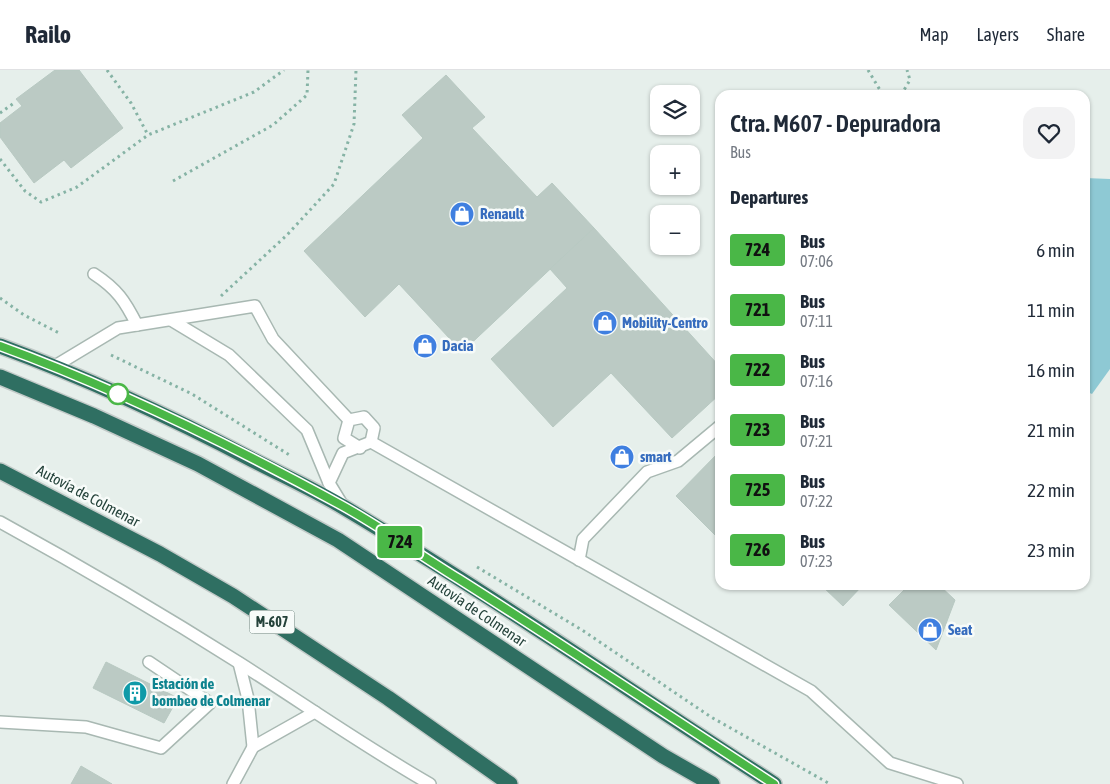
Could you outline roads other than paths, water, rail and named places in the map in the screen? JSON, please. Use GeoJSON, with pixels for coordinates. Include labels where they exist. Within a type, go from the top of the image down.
{"type":"FeatureCollection","features":[{"type":"Feature","properties":{"kind":"highway"},"geometry":{"type":"LineString","coordinates":[[0,346],[55,366],[200,432],[343,506],[560,643],[774,784]]}},
{"type":"Feature","properties":{"kind":"highway","name":"Autovía de Colmenar"},"geometry":{"type":"LineString","coordinates":[[0,377],[94,416],[198,464],[338,540],[663,756],[712,784]]}},
{"type":"Feature","properties":{"kind":"highway","name":"Autovía de Colmenar"},"geometry":{"type":"LineString","coordinates":[[0,471],[151,549],[233,596],[388,698],[510,784]]}},
{"type":"Feature","properties":{"kind":"lane"},"geometry":{"type":"LineString","coordinates":[[94,274],[110,284],[125,300],[137,325]]}},
{"type":"Feature","properties":{"kind":"lane"},"geometry":{"type":"LineString","coordinates":[[55,366],[118,328],[255,306],[273,339],[349,420]]}},
{"type":"Feature","properties":{"kind":"lane"},"geometry":{"type":"LineString","coordinates":[[171,320],[229,354],[307,430],[329,483],[343,506]]}},
{"type":"Feature","properties":{"kind":"lane"},"geometry":{"type":"LineString","coordinates":[[329,483],[343,453],[360,448],[371,442],[374,428],[364,417],[349,420]]}},
{"type":"Feature","properties":{"kind":"lane"},"geometry":{"type":"LineString","coordinates":[[349,420],[344,438],[360,448]]}},
{"type":"Feature","properties":{"kind":"lane"},"geometry":{"type":"LineString","coordinates":[[579,560],[583,539],[647,472],[678,461],[715,430]]}},
{"type":"Feature","properties":{"kind":"lane"},"geometry":{"type":"LineString","coordinates":[[371,442],[811,691],[890,763],[957,784]]}},
{"type":"Feature","properties":{"kind":"lane"},"geometry":{"type":"LineString","coordinates":[[0,522],[97,576],[239,663],[383,757],[430,784]]}},
{"type":"Feature","properties":{"kind":"lane"},"geometry":{"type":"LineString","coordinates":[[0,722],[86,727],[161,748],[210,703],[149,662]]}},
{"type":"Feature","properties":{"kind":"lane"},"geometry":{"type":"LineString","coordinates":[[239,663],[248,700],[253,747]]}},
{"type":"Feature","properties":{"kind":"lane"},"geometry":{"type":"LineString","coordinates":[[233,784],[253,747],[315,712]]}},
{"type":"Feature","properties":{"kind":"water"},"geometry":{"type":"Polygon","coordinates":[[[1090,178],[1110,179],[1110,369],[1092,394],[1090,393],[1090,178]]]}},
{"type":"Feature","properties":{"kind":"place","name":"Renault"},"geometry":{"type":"Point","coordinates":[462,214]}},
{"type":"Feature","properties":{"kind":"place","name":"Mobility-Centro"},"geometry":{"type":"Point","coordinates":[605,323]}},
{"type":"Feature","properties":{"kind":"place","name":"Dacia"},"geometry":{"type":"Point","coordinates":[425,346]}},
{"type":"Feature","properties":{"kind":"place","name":"smart"},"geometry":{"type":"Point","coordinates":[622,457]}},
{"type":"Feature","properties":{"kind":"place","name":"Seat"},"geometry":{"type":"Point","coordinates":[930,630]}},
{"type":"Feature","properties":{"kind":"place","name":"Estación de bombeo de Colmenar"},"geometry":{"type":"Point","coordinates":[135,693]}}]}
